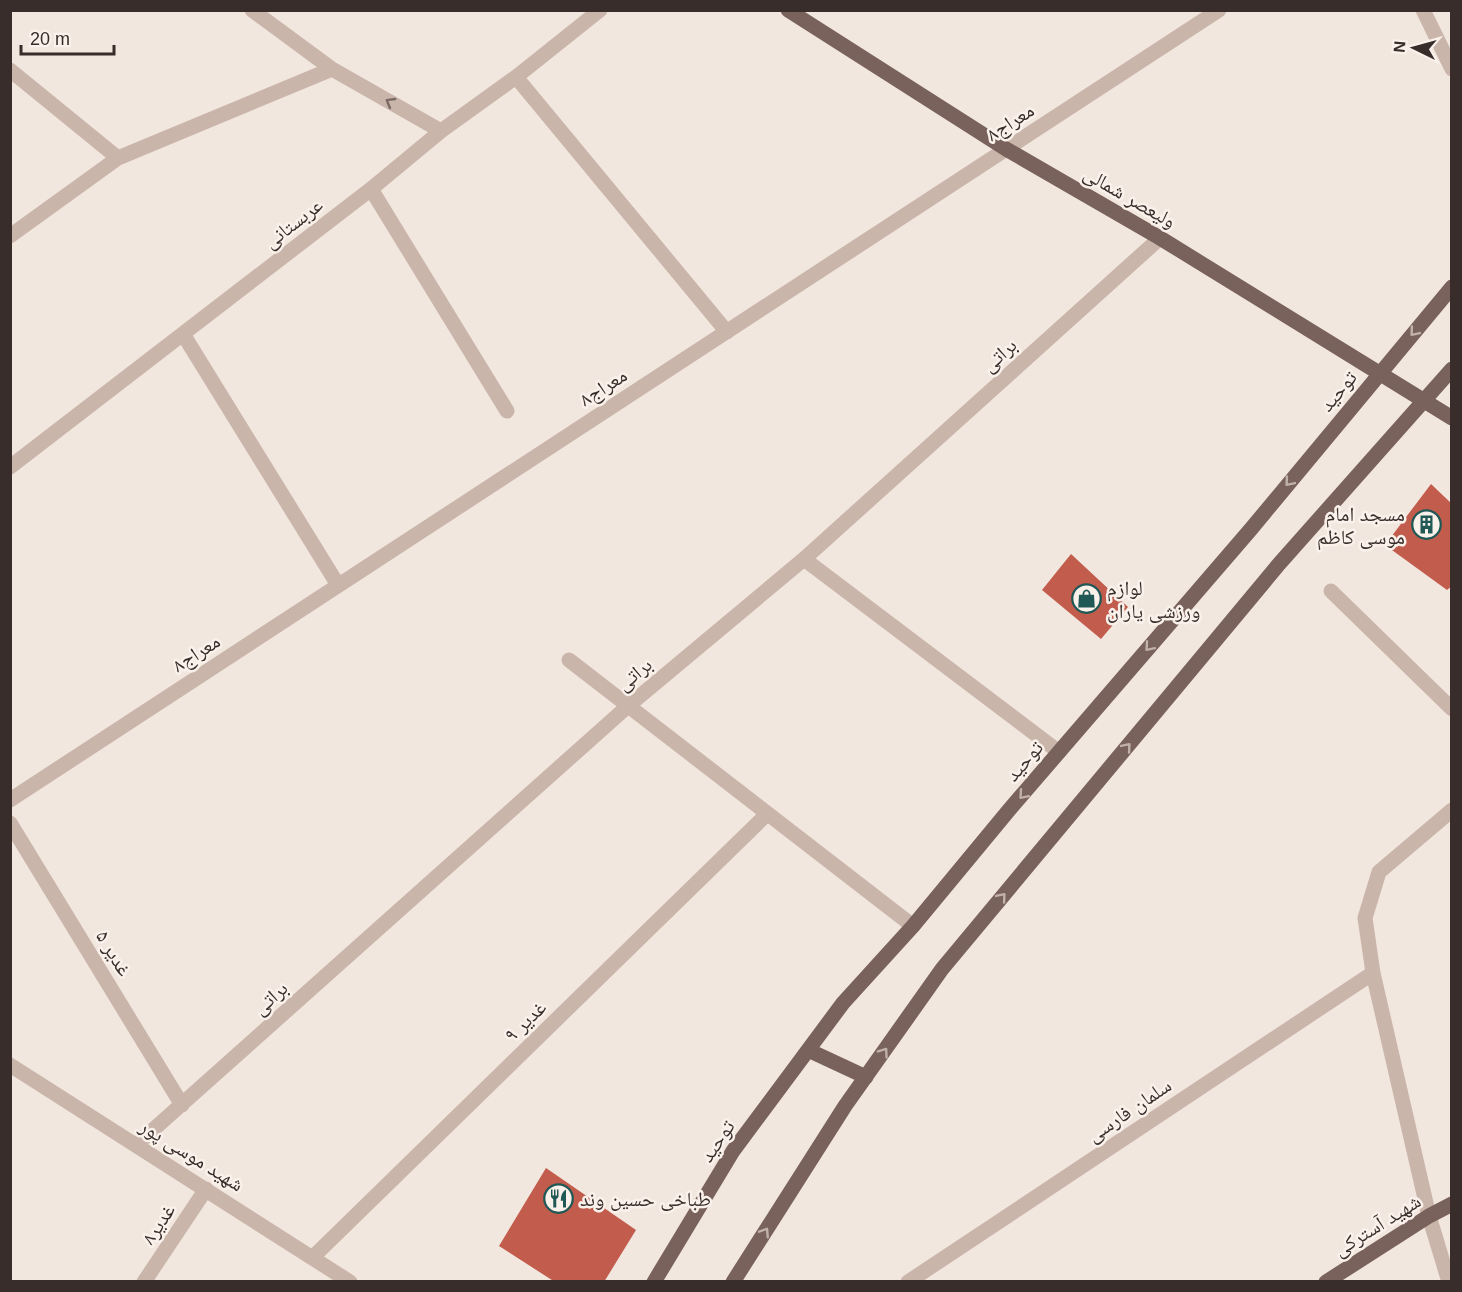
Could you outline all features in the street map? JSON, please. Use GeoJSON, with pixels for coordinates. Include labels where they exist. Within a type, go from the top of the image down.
{"type":"FeatureCollection","features":[{"type":"Feature","properties":{"kind":"main road","name":"ولیعصر شمالی"},"geometry":{"type":"LineString","coordinates":[[788,10],[1006,149],[1160,238],[1452,418]]}},
{"type":"Feature","properties":{"kind":"main road","name":"توحید"},"geometry":{"type":"LineString","coordinates":[[654,1281],[734,1151],[843,1003],[913,926],[1251,529],[1452,287]]}},
{"type":"Feature","properties":{"kind":"main road"},"geometry":{"type":"LineString","coordinates":[[733,1281],[845,1106],[942,969],[1272,573],[1422,400],[1452,369]]}},
{"type":"Feature","properties":{"kind":"main road"},"geometry":{"type":"LineString","coordinates":[[808,1050],[866,1077]]}},
{"type":"Feature","properties":{"kind":"main road","name":"شهید آسترکی"},"geometry":{"type":"LineString","coordinates":[[1326,1281],[1452,1204]]}},
{"type":"Feature","properties":{"kind":"street"},"geometry":{"type":"LineString","coordinates":[[252,10],[332,69],[441,130]]}},
{"type":"Feature","properties":{"kind":"street","name":"عربستانی"},"geometry":{"type":"LineString","coordinates":[[10,467],[370,189],[441,130],[516,77],[600,10]]}},
{"type":"Feature","properties":{"kind":"street","name":"معراج۸"},"geometry":{"type":"LineString","coordinates":[[10,800],[1219,10]]}},
{"type":"Feature","properties":{"kind":"street"},"geometry":{"type":"LineString","coordinates":[[1423,10],[1452,69]]}},
{"type":"Feature","properties":{"kind":"street"},"geometry":{"type":"LineString","coordinates":[[10,236],[118,158],[332,69]]}},
{"type":"Feature","properties":{"kind":"street"},"geometry":{"type":"LineString","coordinates":[[10,70],[118,158]]}},
{"type":"Feature","properties":{"kind":"street"},"geometry":{"type":"LineString","coordinates":[[516,77],[727,332]]}},
{"type":"Feature","properties":{"kind":"street"},"geometry":{"type":"LineString","coordinates":[[370,189],[507,411]]}},
{"type":"Feature","properties":{"kind":"street","name":"براتی"},"geometry":{"type":"LineString","coordinates":[[136,1145],[628,706],[804,560],[1160,238]]}},
{"type":"Feature","properties":{"kind":"street"},"geometry":{"type":"LineString","coordinates":[[183,334],[339,585]]}},
{"type":"Feature","properties":{"kind":"street"},"geometry":{"type":"LineString","coordinates":[[804,560],[1059,752]]}},
{"type":"Feature","properties":{"kind":"street"},"geometry":{"type":"LineString","coordinates":[[1331,591],[1452,709]]}},
{"type":"Feature","properties":{"kind":"street"},"geometry":{"type":"LineString","coordinates":[[569,660],[913,926]]}},
{"type":"Feature","properties":{"kind":"street"},"geometry":{"type":"LineString","coordinates":[[1449,1281],[1429,1216],[1373,973],[1365,918],[1379,872],[1452,810]]}},
{"type":"Feature","properties":{"kind":"street","name":"غدیر ۹"},"geometry":{"type":"LineString","coordinates":[[312,1257],[767,814]]}},
{"type":"Feature","properties":{"kind":"street","name":"غدیر ۵"},"geometry":{"type":"LineString","coordinates":[[10,823],[182,1105]]}},
{"type":"Feature","properties":{"kind":"street","name":"سلمان فارسی"},"geometry":{"type":"LineString","coordinates":[[908,1281],[1373,973]]}},
{"type":"Feature","properties":{"kind":"street","name":"شهید موسی پور"},"geometry":{"type":"LineString","coordinates":[[10,1065],[350,1281]]}},
{"type":"Feature","properties":{"kind":"street","name":"غدیر۸"},"geometry":{"type":"LineString","coordinates":[[144,1281],[206,1189]]}},
{"type":"Feature","properties":{"kind":"building","name":"مسجد امام موسی کاظم"},"geometry":{"type":"Polygon","coordinates":[[[1431,484],[1452,504],[1452,586],[1447,590],[1385,545],[1431,484]]]}},
{"type":"Feature","properties":{"kind":"building","name":"لوازم ورزشی یاران"},"geometry":{"type":"Polygon","coordinates":[[[1071,554],[1128,607],[1101,639],[1042,590],[1071,554]]]}},
{"type":"Feature","properties":{"kind":"building","name":"طباخی حسین وند"},"geometry":{"type":"Polygon","coordinates":[[[546,1168],[636,1230],[604,1282],[555,1282],[499,1246],[546,1168]]]}},
{"type":"Feature","properties":{"kind":"place","name":"مسجد امام موسی کاظم"},"geometry":{"type":"Point","coordinates":[1426,525]}},
{"type":"Feature","properties":{"kind":"place","name":"لوازم ورزشی یاران"},"geometry":{"type":"Point","coordinates":[1086,599]}},
{"type":"Feature","properties":{"kind":"place","name":"طباخی حسین وند"},"geometry":{"type":"Point","coordinates":[559,1199]}}]}
